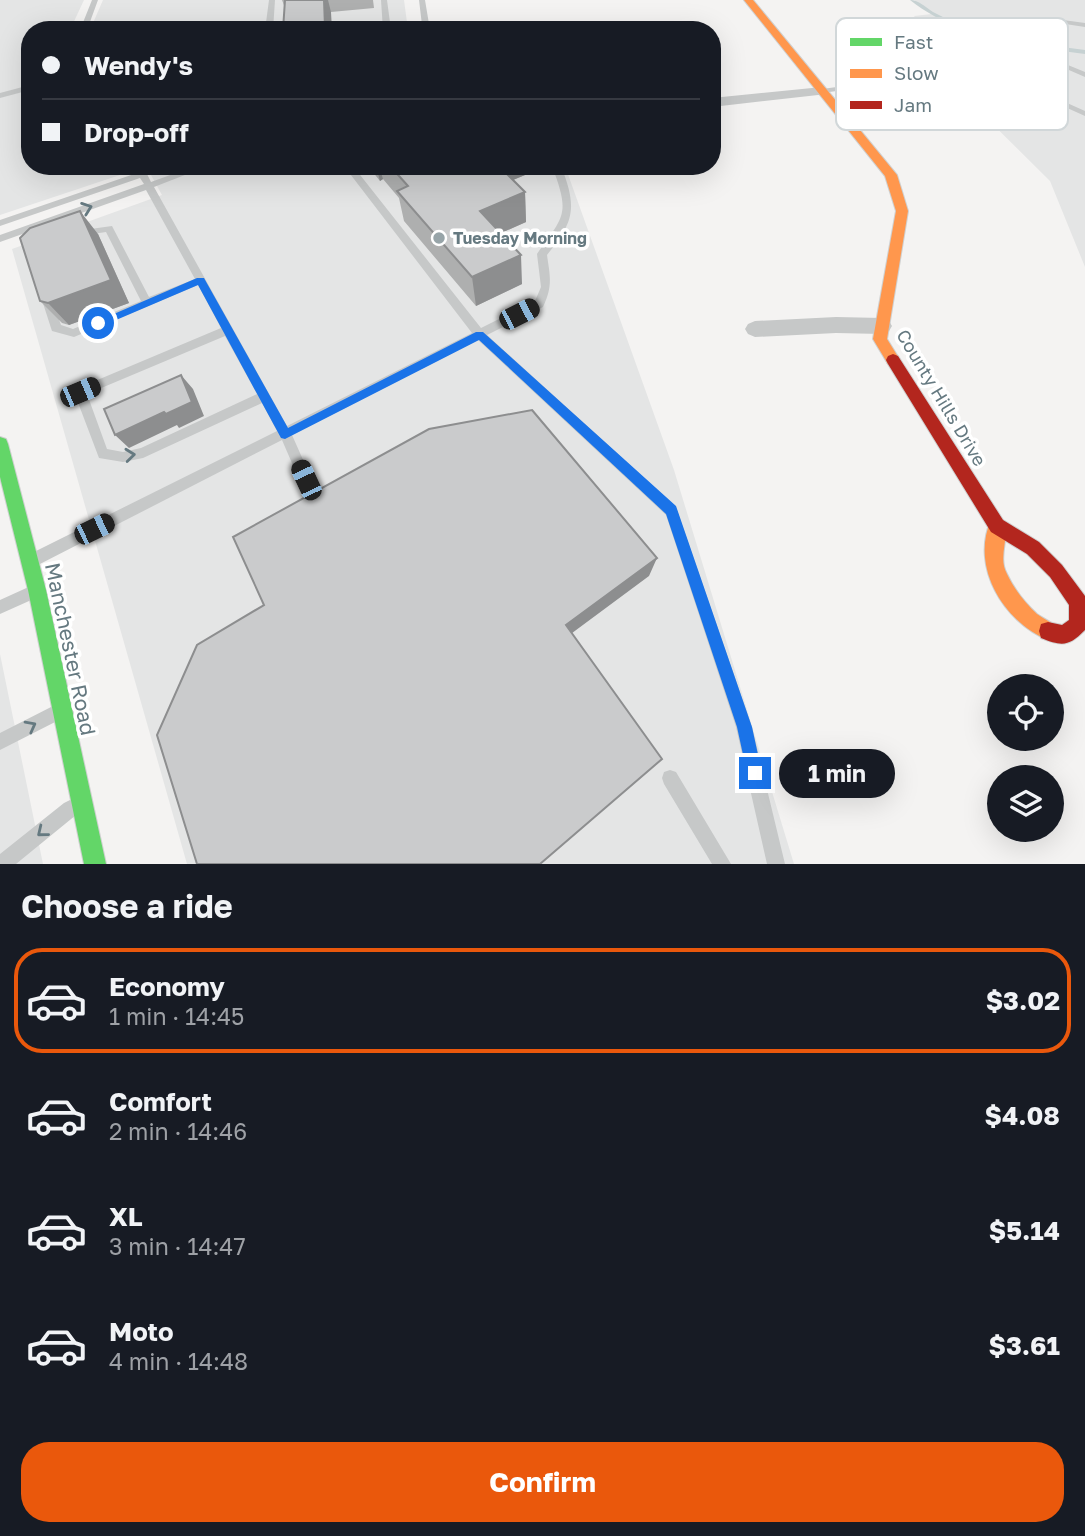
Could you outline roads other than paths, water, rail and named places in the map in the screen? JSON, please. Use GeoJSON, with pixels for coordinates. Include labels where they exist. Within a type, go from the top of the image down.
{"type":"FeatureCollection","features":[{"type":"Feature","properties":{"kind":"street","name":"County Hills Drive"},"geometry":{"type":"LineString","coordinates":[[748,0],[836,108]]}},
{"type":"Feature","properties":{"kind":"street"},"geometry":{"type":"LineString","coordinates":[[721,102],[822,91]]}},
{"type":"Feature","properties":{"kind":"street","name":"County Hills Drive"},"geometry":{"type":"LineString","coordinates":[[854,130],[891,175],[902,211],[880,339],[997,526],[1033,548],[1056,571],[1078,603],[1079,624],[1065,635],[1041,629],[1016,607],[1000,580],[993,561],[997,526]]}},
{"type":"Feature","properties":{"kind":"street"},"geometry":{"type":"LineString","coordinates":[[755,329],[882,326]]}},
{"type":"Feature","properties":{"kind":"street","name":"Manchester Road"},"geometry":{"type":"LineString","coordinates":[[0,444],[6,496],[30,562],[37,590],[95,864]]}},
{"type":"Feature","properties":{"kind":"lane"},"geometry":{"type":"LineString","coordinates":[[87,21],[95,0]]}},
{"type":"Feature","properties":{"kind":"lane"},"geometry":{"type":"LineString","coordinates":[[270,21],[272,0]]}},
{"type":"Feature","properties":{"kind":"lane"},"geometry":{"type":"LineString","coordinates":[[384,0],[386,21]]}},
{"type":"Feature","properties":{"kind":"lane"},"geometry":{"type":"LineString","coordinates":[[422,0],[425,21]]}},
{"type":"Feature","properties":{"kind":"lane"},"geometry":{"type":"LineString","coordinates":[[1068,67],[1085,75]]}},
{"type":"Feature","properties":{"kind":"lane"},"geometry":{"type":"LineString","coordinates":[[822,91],[836,89]]}},
{"type":"Feature","properties":{"kind":"lane"},"geometry":{"type":"LineString","coordinates":[[0,96],[21,90]]}},
{"type":"Feature","properties":{"kind":"lane"},"geometry":{"type":"LineString","coordinates":[[1068,106],[1085,114]]}},
{"type":"Feature","properties":{"kind":"lane"},"geometry":{"type":"LineString","coordinates":[[0,223],[127,175]]}},
{"type":"Feature","properties":{"kind":"lane"},"geometry":{"type":"LineString","coordinates":[[143,175],[285,434],[306,480]]}},
{"type":"Feature","properties":{"kind":"lane"},"geometry":{"type":"LineString","coordinates":[[0,239],[179,175]]}},
{"type":"Feature","properties":{"kind":"lane"},"geometry":{"type":"LineString","coordinates":[[355,175],[480,335],[671,510],[744,727],[776,864]]}},
{"type":"Feature","properties":{"kind":"lane"},"geometry":{"type":"LineString","coordinates":[[30,562],[539,304],[546,287],[542,254],[563,230],[570,201],[560,175]]}},
{"type":"Feature","properties":{"kind":"lane"},"geometry":{"type":"LineString","coordinates":[[69,236],[90,229],[108,228],[147,303]]}},
{"type":"Feature","properties":{"kind":"lane"},"geometry":{"type":"LineString","coordinates":[[41,283],[56,328],[74,333],[201,280]]}},
{"type":"Feature","properties":{"kind":"lane"},"geometry":{"type":"LineString","coordinates":[[228,330],[80,392],[103,454],[123,457],[144,453],[264,396]]}},
{"type":"Feature","properties":{"kind":"lane"},"geometry":{"type":"LineString","coordinates":[[0,607],[37,590]]}},
{"type":"Feature","properties":{"kind":"lane"},"geometry":{"type":"LineString","coordinates":[[0,742],[61,710]]}},
{"type":"Feature","properties":{"kind":"lane"},"geometry":{"type":"LineString","coordinates":[[670,778],[722,864]]}},
{"type":"Feature","properties":{"kind":"lane"},"geometry":{"type":"LineString","coordinates":[[2,864],[82,800]]}},
{"type":"Feature","properties":{"kind":"waterway"},"geometry":{"type":"LineString","coordinates":[[912,0],[942,18]]}},
{"type":"Feature","properties":{"kind":"waterway"},"geometry":{"type":"LineString","coordinates":[[1068,50],[1085,52]]}},
{"type":"Feature","properties":{"kind":"place","name":"Tuesday Morning"},"geometry":{"type":"Point","coordinates":[439,238]}}]}
